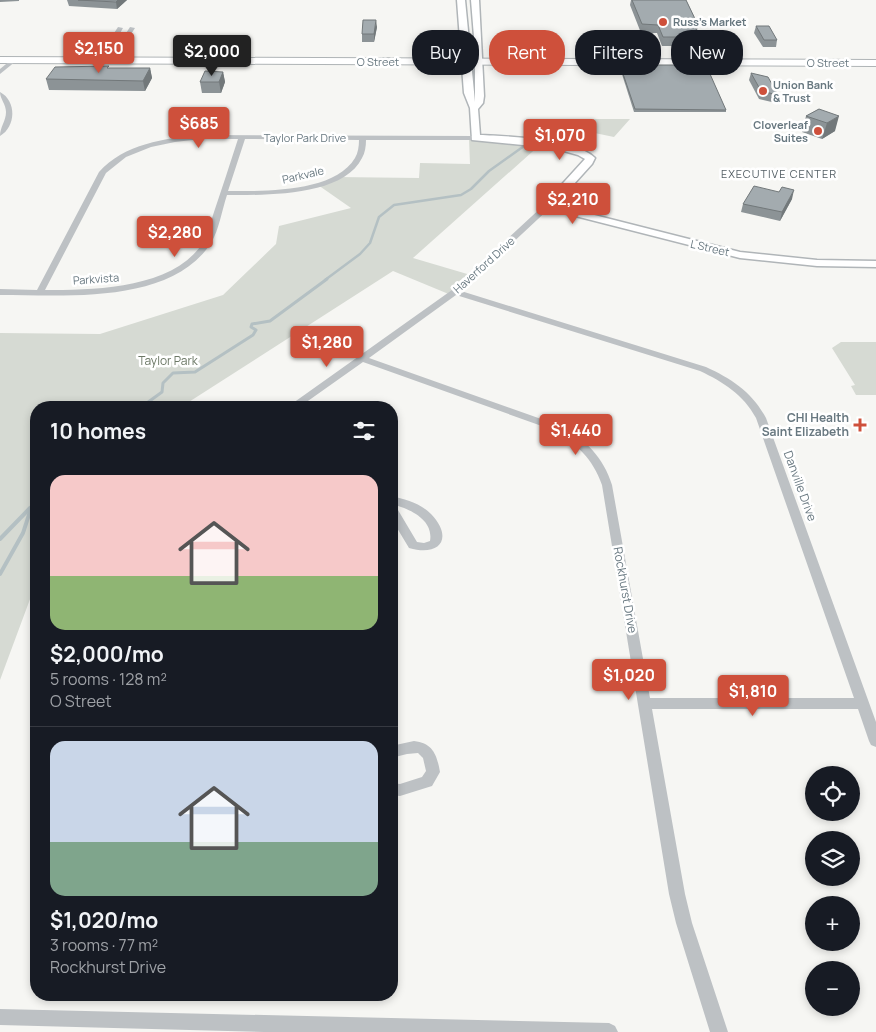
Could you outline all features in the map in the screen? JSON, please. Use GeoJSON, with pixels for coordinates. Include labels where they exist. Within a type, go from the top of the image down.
{"type":"FeatureCollection","features":[{"type":"Feature","properties":{"kind":"main road","name":"O Street"},"geometry":{"type":"LineString","coordinates":[[0,53],[104,57],[412,58]]}},
{"type":"Feature","properties":{"kind":"main road","name":"O Street"},"geometry":{"type":"LineString","coordinates":[[0,60],[104,57],[116,54],[412,57]]}},
{"type":"Feature","properties":{"kind":"main road","name":"O Street"},"geometry":{"type":"LineString","coordinates":[[479,58],[876,55]]}},
{"type":"Feature","properties":{"kind":"main road","name":"O Street"},"geometry":{"type":"LineString","coordinates":[[479,58],[876,63]]}},
{"type":"Feature","properties":{"kind":"street"},"geometry":{"type":"LineString","coordinates":[[461,0],[463,30]]}},
{"type":"Feature","properties":{"kind":"street"},"geometry":{"type":"LineString","coordinates":[[475,0],[477,30]]}},
{"type":"Feature","properties":{"kind":"street"},"geometry":{"type":"LineString","coordinates":[[96,73],[120,28]]}},
{"type":"Feature","properties":{"kind":"street"},"geometry":{"type":"LineString","coordinates":[[116,54],[132,28]]}},
{"type":"Feature","properties":{"kind":"street"},"geometry":{"type":"LineString","coordinates":[[474,108],[479,103],[480,96],[479,58]]}},
{"type":"Feature","properties":{"kind":"street"},"geometry":{"type":"LineString","coordinates":[[0,72],[13,60]]}},
{"type":"Feature","properties":{"kind":"street"},"geometry":{"type":"LineString","coordinates":[[467,75],[470,102],[474,108],[475,138]]}},
{"type":"Feature","properties":{"kind":"street"},"geometry":{"type":"LineString","coordinates":[[0,94],[7,101],[10,113],[7,124],[0,134]]}},
{"type":"Feature","properties":{"kind":"street","name":"Taylor Park Drive"},"geometry":{"type":"LineString","coordinates":[[40,292],[101,175],[116,160],[140,148],[170,140],[242,137],[475,138],[522,140],[579,152],[588,156]]}},
{"type":"Feature","properties":{"kind":"street","name":"Parkvista"},"geometry":{"type":"LineString","coordinates":[[40,292],[113,290],[141,284],[173,272],[195,258],[205,246],[242,137]]}},
{"type":"Feature","properties":{"kind":"street","name":"Parkvale"},"geometry":{"type":"LineString","coordinates":[[224,193],[285,191],[325,182],[342,174],[354,165],[360,156],[363,138]]}},
{"type":"Feature","properties":{"kind":"street","name":"Haverford Drive"},"geometry":{"type":"LineString","coordinates":[[301,401],[455,292],[548,206],[589,162],[588,156]]}},
{"type":"Feature","properties":{"kind":"street","name":"L Street"},"geometry":{"type":"LineString","coordinates":[[548,206],[740,255],[818,263],[876,264]]}},
{"type":"Feature","properties":{"kind":"street"},"geometry":{"type":"LineString","coordinates":[[0,292],[40,292]]}},
{"type":"Feature","properties":{"kind":"street","name":"Danville Drive"},"geometry":{"type":"LineString","coordinates":[[455,292],[703,370],[732,384],[750,399],[761,418],[876,741]]}},
{"type":"Feature","properties":{"kind":"street","name":"Rockhurst Drive"},"geometry":{"type":"LineString","coordinates":[[361,358],[557,428],[580,442],[595,457],[604,473],[680,908],[719,1032]]}},
{"type":"Feature","properties":{"kind":"street"},"geometry":{"type":"LineString","coordinates":[[398,502],[411,505],[426,516],[437,532],[438,538],[435,543],[428,547],[413,545],[398,520]]}},
{"type":"Feature","properties":{"kind":"street"},"geometry":{"type":"LineString","coordinates":[[644,703],[863,704]]}},
{"type":"Feature","properties":{"kind":"street"},"geometry":{"type":"LineString","coordinates":[[398,750],[420,746],[427,751],[433,772],[427,782],[398,790]]}},
{"type":"Feature","properties":{"kind":"street"},"geometry":{"type":"LineString","coordinates":[[0,1017],[609,1032]]}},
{"type":"Feature","properties":{"kind":"green space"},"geometry":{"type":"Polygon","coordinates":[[[593,119],[630,119],[614,137],[585,131],[593,119]]]}},
{"type":"Feature","properties":{"kind":"green space","name":"Taylor Park"},"geometry":{"type":"Polygon","coordinates":[[[469,138],[541,144],[413,258],[474,276],[451,295],[393,271],[190,401],[30,401],[30,599],[0,680],[0,333],[100,334],[223,295],[276,244],[279,226],[351,208],[318,185],[336,177],[419,178],[420,163],[470,164],[469,138]]]}},
{"type":"Feature","properties":{"kind":"green space"},"geometry":{"type":"Polygon","coordinates":[[[841,342],[876,342],[876,395],[856,395],[851,386],[855,385],[832,348],[841,342]]]}},
{"type":"Feature","properties":{"kind":"building"},"geometry":{"type":"Polygon","coordinates":[[[78,0],[118,0],[116,2],[78,0]]]}},
{"type":"Feature","properties":{"kind":"building","name":"Russ's Market"},"geometry":{"type":"Polygon","coordinates":[[[632,0],[686,0],[698,25],[694,25],[696,30],[671,30],[671,37],[663,37],[658,25],[642,24],[632,0]]]}},
{"type":"Feature","properties":{"kind":"building"},"geometry":{"type":"Polygon","coordinates":[[[363,20],[376,20],[374,34],[362,34],[363,20]]]}},
{"type":"Feature","properties":{"kind":"building"},"geometry":{"type":"Polygon","coordinates":[[[756,26],[769,26],[777,40],[764,40],[756,26]]]}},
{"type":"Feature","properties":{"kind":"building"},"geometry":{"type":"Polygon","coordinates":[[[661,65],[671,65],[671,75],[710,75],[726,110],[635,109],[623,75],[661,75],[661,65]]]}},
{"type":"Feature","properties":{"kind":"building"},"geometry":{"type":"Polygon","coordinates":[[[109,66],[107,68],[150,68],[143,81],[46,79],[55,67],[109,66]]]}},
{"type":"Feature","properties":{"kind":"building"},"geometry":{"type":"Polygon","coordinates":[[[205,71],[223,72],[219,82],[200,82],[205,71]]]}},
{"type":"Feature","properties":{"kind":"building"},"geometry":{"type":"Polygon","coordinates":[[[751,73],[768,77],[778,95],[761,91],[751,73]]]}},
{"type":"Feature","properties":{"kind":"building"},"geometry":{"type":"Polygon","coordinates":[[[819,109],[839,116],[827,123],[806,116],[819,109]]]}},
{"type":"Feature","properties":{"kind":"building"},"geometry":{"type":"Polygon","coordinates":[[[754,186],[779,192],[782,187],[794,190],[782,212],[743,204],[754,186]]]}},
{"type":"Feature","properties":{"kind":"waterway"},"geometry":{"type":"LineString","coordinates":[[325,280],[360,254],[370,243],[379,217],[394,205],[461,195],[471,189],[489,171],[524,146]]}},
{"type":"Feature","properties":{"kind":"waterway"},"geometry":{"type":"LineString","coordinates":[[150,401],[162,392],[163,383],[173,373],[195,372],[253,335],[256,330],[251,327],[252,324],[270,321],[327,279]]}},
{"type":"Feature","properties":{"kind":"waterway"},"geometry":{"type":"LineString","coordinates":[[0,539],[30,508]]}},
{"type":"Feature","properties":{"kind":"waterway"},"geometry":{"type":"LineString","coordinates":[[0,574],[23,533],[30,511]]}},
{"type":"Feature","properties":{"kind":"place","name":"Russ's Market"},"geometry":{"type":"Point","coordinates":[663,22]}},
{"type":"Feature","properties":{"kind":"place","name":"Union Bank & Trust"},"geometry":{"type":"Point","coordinates":[763,91]}},
{"type":"Feature","properties":{"kind":"place","name":"Cloverleaf Suites"},"geometry":{"type":"Point","coordinates":[818,131]}},
{"type":"Feature","properties":{"kind":"place","name":"CHI Health Saint Elizabeth"},"geometry":{"type":"Point","coordinates":[860,425]}},
{"type":"Feature","properties":{"kind":"district","name":"EXECUTIVE CENTER"},"geometry":{"type":"Point","coordinates":[779,174]}}]}
